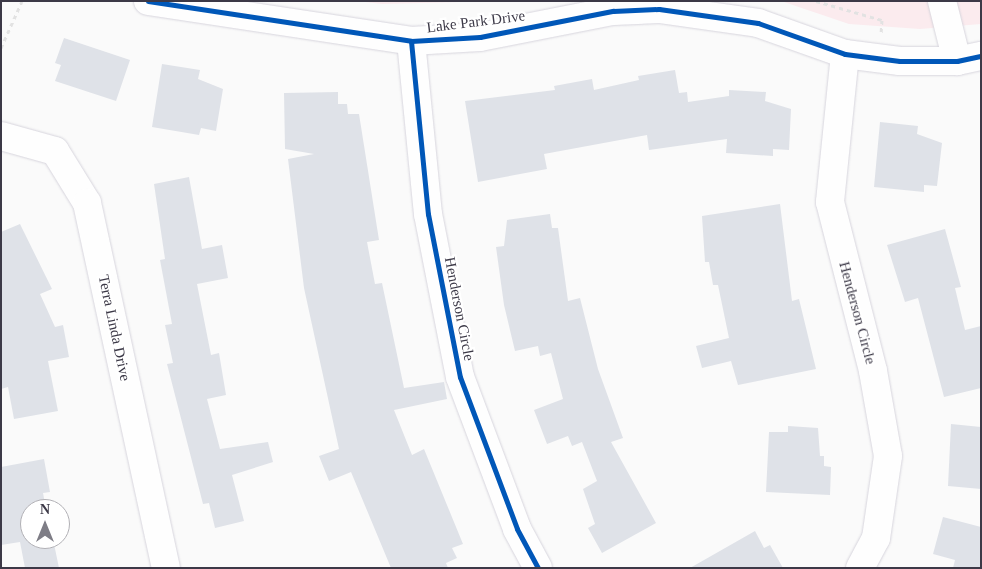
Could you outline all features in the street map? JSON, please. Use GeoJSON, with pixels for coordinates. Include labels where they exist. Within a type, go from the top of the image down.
{"type":"FeatureCollection","features":[{"type":"Feature","properties":{"kind":"street","name":"Lake Park Drive"},"geometry":{"type":"LineString","coordinates":[[148,1],[411,41],[480,37],[614,11],[659,9],[758,23],[845,54],[878,58],[969,59]]}},
{"type":"Feature","properties":{"kind":"street"},"geometry":{"type":"LineString","coordinates":[[942,1],[969,59]]}},
{"type":"Feature","properties":{"kind":"street","name":"Henderson Circle"},"geometry":{"type":"LineString","coordinates":[[411,41],[428,214],[460,377],[517,529],[538,568]]}},
{"type":"Feature","properties":{"kind":"street","name":"Henderson Circle"},"geometry":{"type":"LineString","coordinates":[[845,54],[830,202],[873,371],[888,456],[876,538],[860,568]]}},
{"type":"Feature","properties":{"kind":"street","name":"Terra Linda Drive"},"geometry":{"type":"LineString","coordinates":[[1,136],[55,151],[87,203],[166,568]]}},
{"type":"Feature","properties":{"kind":"path"},"geometry":{"type":"LineString","coordinates":[[1,48],[22,1]]}},
{"type":"Feature","properties":{"kind":"path"},"geometry":{"type":"LineString","coordinates":[[816,1],[882,20],[878,58]]}},
{"type":"Feature","properties":{"kind":"shaded area"},"geometry":{"type":"Polygon","coordinates":[[[357,1],[499,1],[382,4],[357,1]]]}},
{"type":"Feature","properties":{"kind":"shaded area"},"geometry":{"type":"Polygon","coordinates":[[[781,1],[981,1],[981,24],[920,29],[849,24],[781,1]]]}},
{"type":"Feature","properties":{"kind":"building"},"geometry":{"type":"Polygon","coordinates":[[[64,38],[130,60],[116,101],[55,81],[61,65],[55,63],[64,38]]]}},
{"type":"Feature","properties":{"kind":"building"},"geometry":{"type":"Polygon","coordinates":[[[162,64],[200,70],[198,79],[223,89],[216,131],[201,128],[199,135],[152,127],[162,64]]]}},
{"type":"Feature","properties":{"kind":"building"},"geometry":{"type":"Polygon","coordinates":[[[675,70],[679,93],[687,92],[688,102],[729,96],[729,90],[766,92],[765,101],[791,109],[789,150],[773,149],[773,156],[726,153],[727,139],[649,150],[647,135],[544,154],[547,169],[478,182],[465,101],[555,90],[554,86],[592,79],[594,90],[639,80],[638,76],[675,70]]]}},
{"type":"Feature","properties":{"kind":"building"},"geometry":{"type":"Polygon","coordinates":[[[338,92],[338,104],[347,104],[348,114],[359,114],[379,240],[367,242],[375,284],[382,283],[404,388],[444,382],[447,399],[394,410],[412,455],[424,449],[463,544],[452,548],[457,558],[446,563],[448,568],[391,568],[351,472],[329,481],[319,456],[339,449],[304,288],[288,159],[314,154],[285,149],[284,93],[338,92]]]}},
{"type":"Feature","properties":{"kind":"building"},"geometry":{"type":"Polygon","coordinates":[[[880,122],[918,126],[917,134],[942,143],[937,186],[924,185],[924,192],[874,187],[880,122]]]}},
{"type":"Feature","properties":{"kind":"building"},"geometry":{"type":"Polygon","coordinates":[[[189,177],[202,249],[222,245],[228,278],[197,284],[211,355],[219,353],[226,395],[207,399],[220,449],[268,442],[273,462],[232,475],[244,521],[215,528],[209,503],[203,504],[167,364],[173,363],[165,325],[172,324],[160,260],[165,259],[154,184],[189,177]]]}},
{"type":"Feature","properties":{"kind":"building"},"geometry":{"type":"Polygon","coordinates":[[[780,204],[792,301],[799,299],[816,369],[738,385],[731,361],[702,368],[696,346],[729,338],[718,285],[713,285],[709,262],[705,262],[702,216],[780,204]]]}},
{"type":"Feature","properties":{"kind":"building"},"geometry":{"type":"Polygon","coordinates":[[[550,214],[552,228],[558,228],[568,301],[580,298],[598,369],[623,438],[611,442],[656,523],[602,553],[588,528],[595,524],[583,489],[597,481],[582,442],[572,446],[568,436],[547,444],[534,410],[563,399],[551,353],[540,356],[538,346],[515,351],[504,305],[496,247],[504,246],[507,220],[550,214]]]}},
{"type":"Feature","properties":{"kind":"building"},"geometry":{"type":"Polygon","coordinates":[[[20,224],[52,289],[40,294],[55,327],[63,325],[69,357],[48,361],[58,411],[14,419],[8,387],[1,389],[1,232],[20,224]]]}},
{"type":"Feature","properties":{"kind":"building"},"geometry":{"type":"Polygon","coordinates":[[[945,229],[961,287],[955,288],[965,330],[981,326],[981,388],[944,397],[918,298],[905,302],[887,245],[945,229]]]}},
{"type":"Feature","properties":{"kind":"building"},"geometry":{"type":"Polygon","coordinates":[[[951,424],[981,427],[981,489],[948,486],[951,424]]]}},
{"type":"Feature","properties":{"kind":"building"},"geometry":{"type":"Polygon","coordinates":[[[788,426],[818,428],[820,456],[824,456],[824,466],[831,467],[830,495],[766,492],[769,432],[788,432],[788,426]]]}},
{"type":"Feature","properties":{"kind":"building"},"geometry":{"type":"Polygon","coordinates":[[[44,459],[50,492],[43,493],[44,499],[20,499],[20,542],[1,545],[1,467],[44,459]]]}},
{"type":"Feature","properties":{"kind":"building"},"geometry":{"type":"Polygon","coordinates":[[[943,517],[981,527],[981,568],[953,568],[955,560],[933,554],[943,517]]]}},
{"type":"Feature","properties":{"kind":"building"},"geometry":{"type":"Polygon","coordinates":[[[755,531],[764,548],[770,545],[783,568],[690,568],[755,531]]]}},
{"type":"Feature","properties":{"kind":"building"},"geometry":{"type":"Polygon","coordinates":[[[21,549],[55,549],[59,568],[25,568],[21,549]]]}},
{"type":"Feature","properties":{"kind":"cycle path"},"geometry":{"type":"LineString","coordinates":[[148,1],[411,41],[480,37],[613,11],[659,9],[758,23],[845,54],[900,61],[957,61],[981,56]]}},
{"type":"Feature","properties":{"kind":"cycle path"},"geometry":{"type":"LineString","coordinates":[[411,41],[428,214],[460,377],[517,529],[538,568]]}}]}
